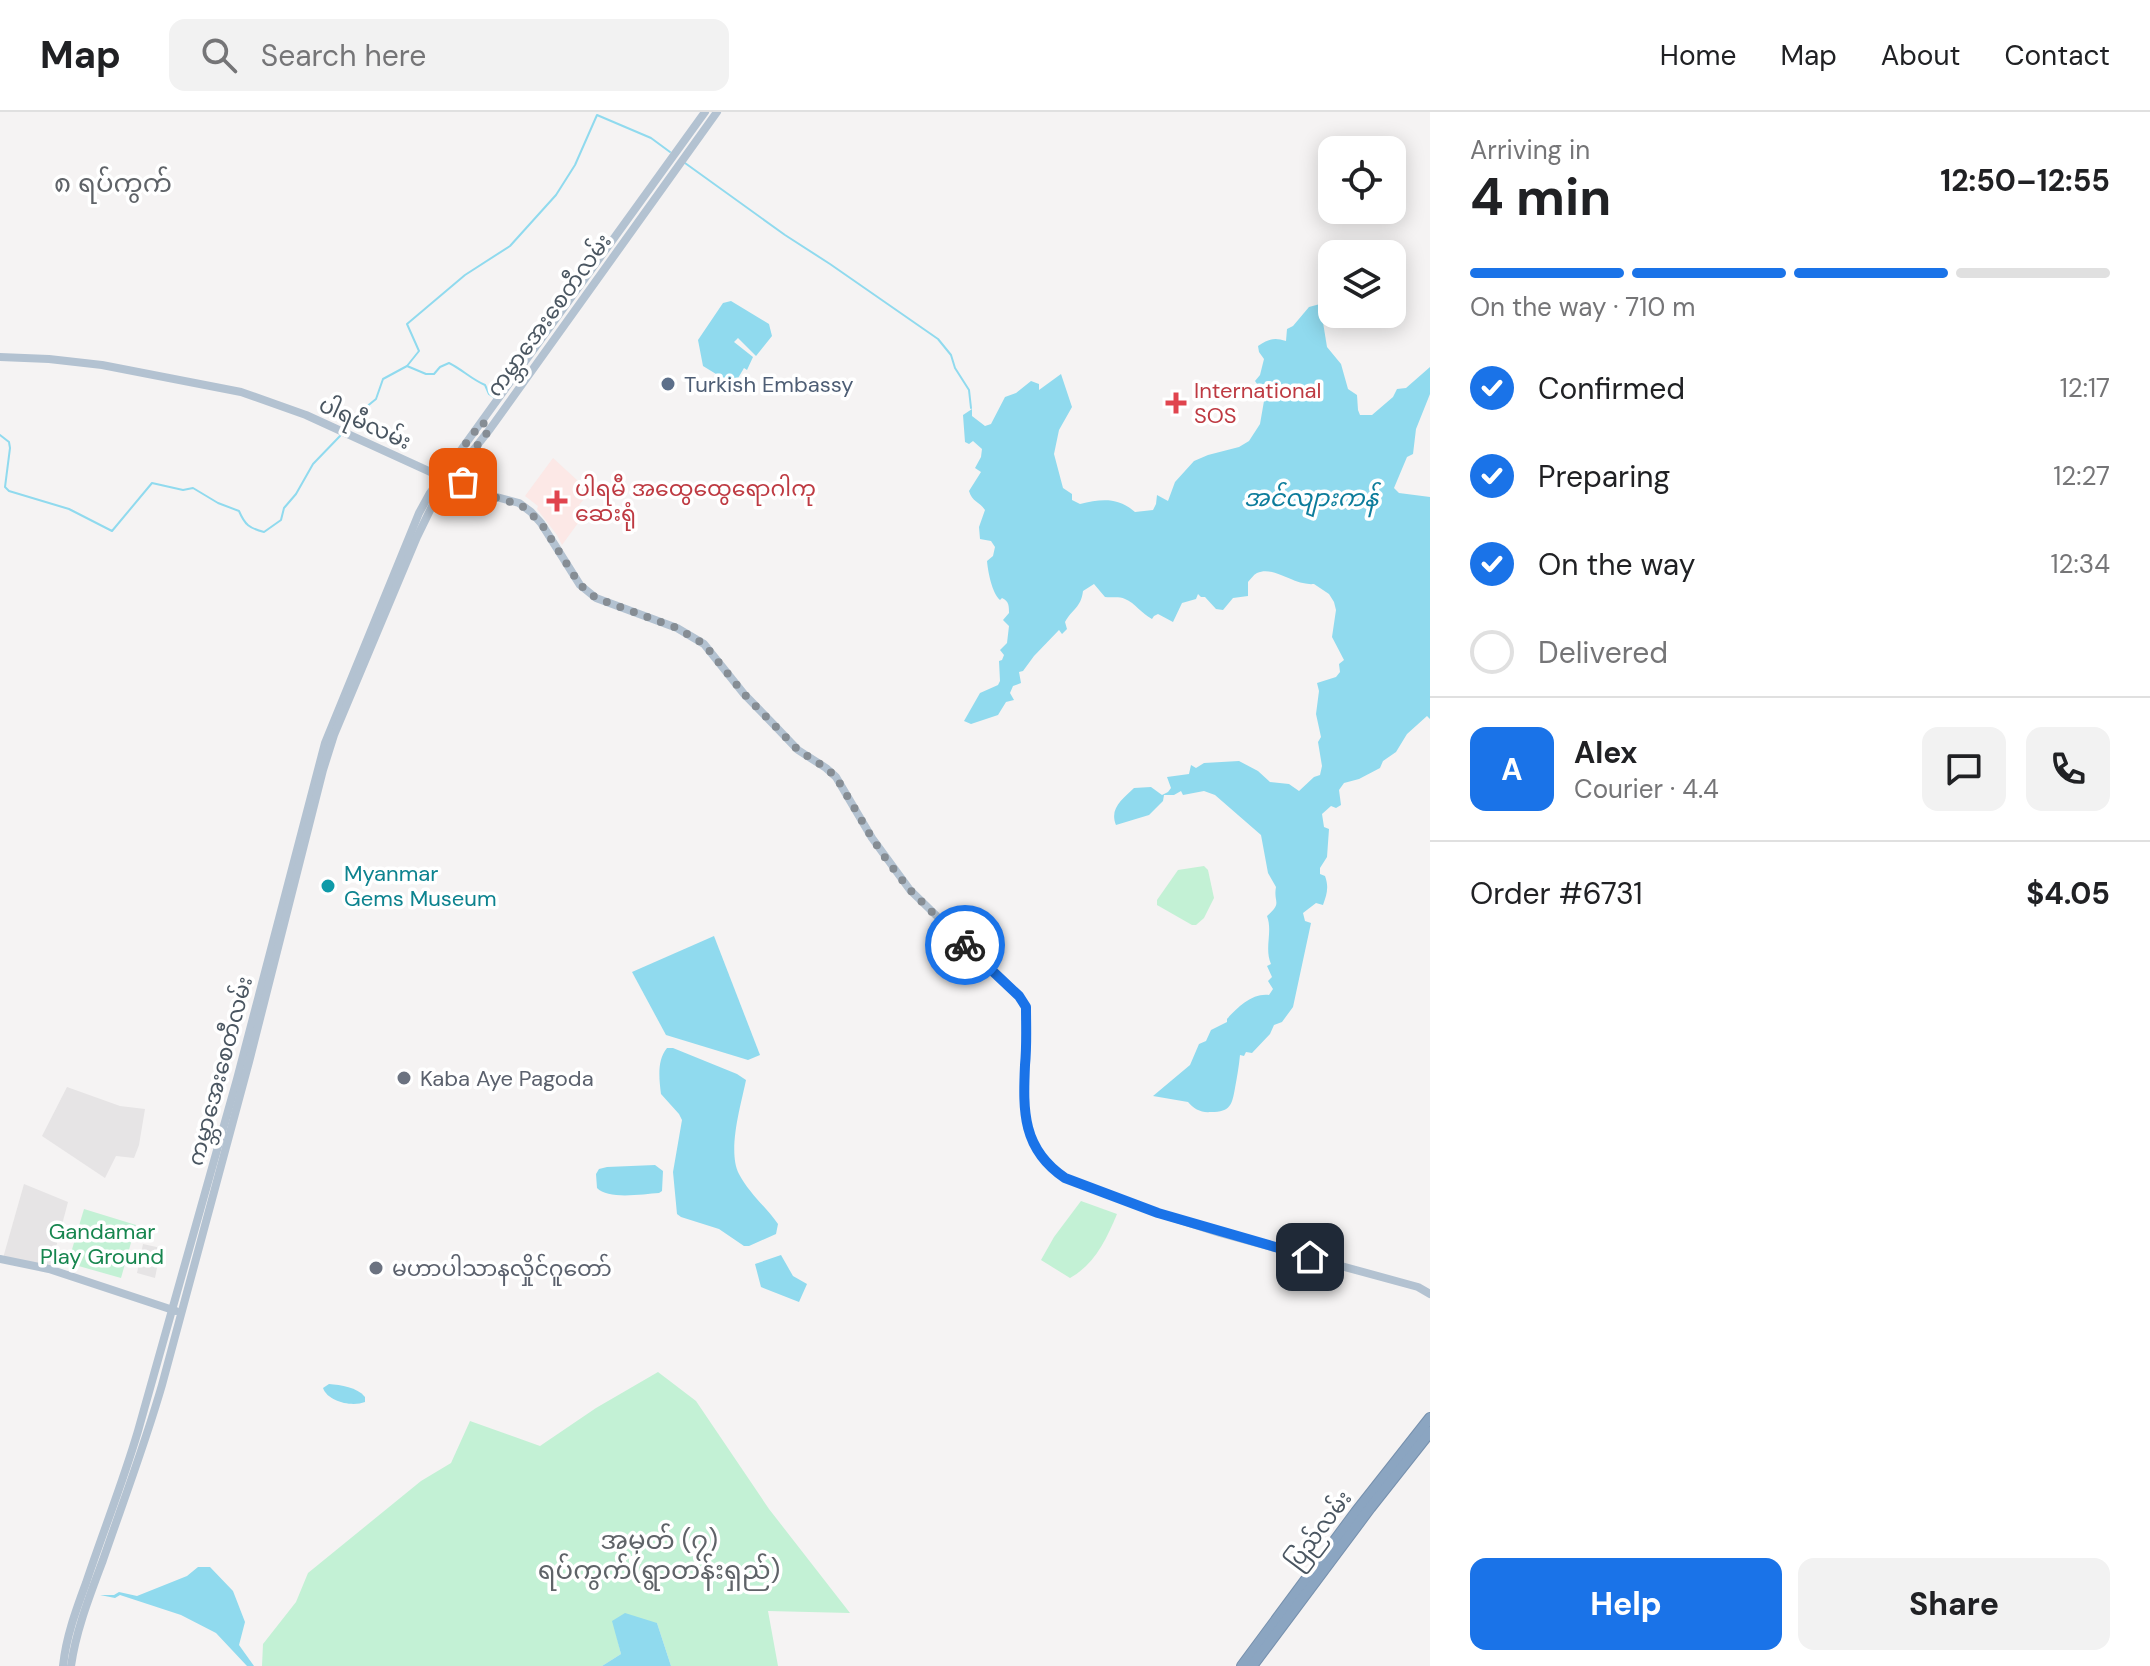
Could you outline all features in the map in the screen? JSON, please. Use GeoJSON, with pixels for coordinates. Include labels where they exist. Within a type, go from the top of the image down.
{"type":"FeatureCollection","features":[{"type":"Feature","properties":{"kind":"highway","name":"ပြည်လမ်း"},"geometry":{"type":"LineString","coordinates":[[1242,1666],[1430,1418]]}},
{"type":"Feature","properties":{"kind":"highway","name":"ပြည်လမ်း"},"geometry":{"type":"LineString","coordinates":[[1252,1666],[1430,1432]]}},
{"type":"Feature","properties":{"kind":"main road"},"geometry":{"type":"LineString","coordinates":[[634,218],[682,160],[705,112]]}},
{"type":"Feature","properties":{"kind":"main road"},"geometry":{"type":"LineString","coordinates":[[421,468],[442,470],[457,465],[482,422],[691,139],[717,112]]}},
{"type":"Feature","properties":{"kind":"main road","name":"ကမ္ဘာအေးစေတီလမ်း"},"geometry":{"type":"LineString","coordinates":[[63,1666],[75,1614],[131,1457],[191,1259],[328,732],[400,571],[419,513],[490,429],[634,218]]}},
{"type":"Feature","properties":{"kind":"main road","name":"ပါရမီလမ်း"},"geometry":{"type":"LineString","coordinates":[[0,357],[102,365],[241,392],[306,415],[470,490],[519,503],[531,512],[555,543],[580,585],[596,598],[677,628],[704,644],[744,694],[798,750],[836,777],[872,838],[910,890],[1019,996],[1026,1007],[1024,1111],[1029,1135],[1054,1171],[1158,1213],[1353,1271],[1418,1287],[1430,1294]]}},
{"type":"Feature","properties":{"kind":"main road"},"geometry":{"type":"LineString","coordinates":[[482,422],[490,429]]}},
{"type":"Feature","properties":{"kind":"main road"},"geometry":{"type":"LineString","coordinates":[[457,465],[463,482],[470,490]]}},
{"type":"Feature","properties":{"kind":"main road"},"geometry":{"type":"LineString","coordinates":[[421,468],[434,494],[458,488],[470,490]]}},
{"type":"Feature","properties":{"kind":"main road"},"geometry":{"type":"LineString","coordinates":[[0,1259],[49,1269],[176,1311]]}},
{"type":"Feature","properties":{"kind":"main road","name":"ကမ္ဘာအေးစေတီလမ်း"},"geometry":{"type":"LineString","coordinates":[[71,1666],[83,1616],[147,1434],[176,1311]]}},
{"type":"Feature","properties":{"kind":"shaded area","name":"ပါရမီ အထွေထွေရောဂါကု ဆေးရုံ"},"geometry":{"type":"Polygon","coordinates":[[[553,458],[590,492],[579,505],[586,512],[562,545],[537,509],[538,506],[525,496],[553,458]]]}},
{"type":"Feature","properties":{"kind":"shaded area"},"geometry":{"type":"Polygon","coordinates":[[[67,1087],[120,1106],[145,1109],[134,1158],[116,1156],[105,1178],[42,1136],[67,1087]]]}},
{"type":"Feature","properties":{"kind":"shaded area"},"geometry":{"type":"Polygon","coordinates":[[[24,1184],[68,1202],[51,1266],[3,1258],[24,1184]]]}},
{"type":"Feature","properties":{"kind":"shaded area"},"geometry":{"type":"Polygon","coordinates":[[[143,1244],[161,1248],[155,1278],[137,1273],[143,1244]]]}},
{"type":"Feature","properties":{"kind":"green space"},"geometry":{"type":"Polygon","coordinates":[[[1204,866],[1208,870],[1214,898],[1204,918],[1196,925],[1157,905],[1157,900],[1178,870],[1204,866]]]}},
{"type":"Feature","properties":{"kind":"green space"},"geometry":{"type":"Polygon","coordinates":[[[1081,1201],[1117,1214],[1093,1258],[1070,1278],[1041,1260],[1081,1201]]]}},
{"type":"Feature","properties":{"kind":"green space","name":"Gandamar Play Ground"},"geometry":{"type":"Polygon","coordinates":[[[84,1209],[136,1225],[121,1278],[68,1263],[84,1209]]]}},
{"type":"Feature","properties":{"kind":"green space"},"geometry":{"type":"Polygon","coordinates":[[[658,1372],[696,1401],[769,1509],[850,1613],[768,1611],[778,1666],[671,1666],[657,1623],[613,1621],[621,1654],[602,1666],[262,1666],[263,1644],[296,1602],[308,1573],[421,1481],[451,1463],[470,1421],[540,1446],[596,1408],[658,1372]]]}},
{"type":"Feature","properties":{"kind":"water"},"geometry":{"type":"Polygon","coordinates":[[[731,301],[769,324],[772,336],[756,356],[738,338],[734,342],[753,357],[734,385],[703,366],[698,340],[723,303],[731,301]]]}},
{"type":"Feature","properties":{"kind":"water","name":"အင်လျားကန်"},"geometry":{"type":"Polygon","coordinates":[[[1318,305],[1318,328],[1324,328],[1327,347],[1341,364],[1348,389],[1357,395],[1360,415],[1372,415],[1393,397],[1397,389],[1406,388],[1430,367],[1430,394],[1416,429],[1413,454],[1407,457],[1394,488],[1399,493],[1430,497],[1430,719],[1427,716],[1407,734],[1396,752],[1383,761],[1380,768],[1344,783],[1339,790],[1341,805],[1336,808],[1331,806],[1322,814],[1324,827],[1329,829],[1327,857],[1320,868],[1327,890],[1323,905],[1316,903],[1303,913],[1305,921],[1311,923],[1293,1007],[1252,1053],[1240,1055],[1234,1094],[1227,1109],[1204,1112],[1188,1102],[1153,1096],[1190,1065],[1199,1044],[1206,1041],[1211,1030],[1227,1022],[1246,1002],[1257,996],[1269,995],[1273,989],[1268,981],[1272,977],[1267,966],[1271,964],[1267,916],[1276,905],[1276,887],[1268,873],[1261,835],[1215,795],[1204,791],[1164,795],[1163,801],[1149,815],[1116,825],[1114,814],[1118,804],[1134,788],[1151,787],[1162,795],[1171,788],[1167,777],[1189,774],[1191,765],[1196,768],[1204,763],[1239,761],[1270,782],[1289,784],[1299,791],[1320,775],[1317,683],[1336,677],[1340,672],[1339,664],[1344,660],[1332,637],[1336,610],[1334,602],[1329,594],[1314,584],[1263,571],[1248,582],[1248,596],[1233,598],[1223,610],[1216,609],[1198,594],[1196,599],[1182,603],[1173,622],[1158,614],[1152,619],[1123,598],[1105,597],[1094,584],[1083,591],[1078,605],[1065,622],[1067,629],[1062,634],[1059,630],[1019,672],[1021,683],[1013,686],[1010,693],[1014,700],[1006,702],[998,715],[971,724],[964,721],[980,693],[998,685],[1000,681],[999,661],[1004,655],[1000,650],[1007,643],[1009,626],[1003,620],[1009,613],[1009,606],[997,597],[989,576],[987,561],[993,556],[995,547],[991,541],[980,539],[979,527],[985,510],[969,491],[981,472],[975,468],[982,449],[973,441],[969,444],[965,442],[963,415],[972,409],[972,416],[985,426],[991,424],[1005,397],[1031,381],[1039,384],[1039,390],[1061,374],[1072,407],[1059,430],[1054,454],[1063,488],[1072,494],[1072,500],[1080,504],[1109,500],[1135,512],[1153,510],[1157,495],[1168,501],[1175,482],[1194,461],[1249,441],[1260,424],[1264,401],[1255,381],[1264,359],[1258,346],[1272,339],[1286,341],[1287,329],[1309,307],[1318,305]]]}},
{"type":"Feature","properties":{"kind":"water"},"geometry":{"type":"Polygon","coordinates":[[[714,936],[760,1055],[748,1060],[666,1035],[632,972],[714,936]]]}},
{"type":"Feature","properties":{"kind":"water"},"geometry":{"type":"Polygon","coordinates":[[[667,1048],[746,1080],[736,1128],[736,1164],[747,1187],[778,1224],[776,1234],[744,1246],[719,1229],[677,1214],[673,1172],[682,1120],[661,1094],[660,1064],[667,1048]]]}},
{"type":"Feature","properties":{"kind":"water"},"geometry":{"type":"Polygon","coordinates":[[[655,1165],[663,1171],[662,1191],[659,1193],[617,1195],[597,1188],[596,1174],[599,1169],[655,1165]]]}},
{"type":"Feature","properties":{"kind":"water"},"geometry":{"type":"Polygon","coordinates":[[[781,1255],[793,1276],[807,1284],[799,1302],[761,1287],[755,1264],[781,1255]]]}},
{"type":"Feature","properties":{"kind":"water"},"geometry":{"type":"Polygon","coordinates":[[[329,1384],[358,1391],[365,1397],[365,1402],[335,1400],[323,1388],[329,1384]]]}},
{"type":"Feature","properties":{"kind":"water"},"geometry":{"type":"Polygon","coordinates":[[[198,1567],[210,1567],[233,1591],[245,1622],[239,1645],[254,1666],[247,1666],[216,1633],[181,1615],[120,1595],[115,1598],[100,1595],[119,1592],[137,1596],[187,1576],[198,1567]]]}},
{"type":"Feature","properties":{"kind":"water"},"geometry":{"type":"Polygon","coordinates":[[[625,1613],[657,1623],[671,1666],[602,1666],[621,1654],[612,1621],[625,1613]]]}},
{"type":"Feature","properties":{"kind":"waterway"},"geometry":{"type":"LineString","coordinates":[[407,366],[419,351],[407,324],[465,275],[510,246],[556,195],[575,165],[597,115],[651,138],[670,152]]}},
{"type":"Feature","properties":{"kind":"waterway"},"geometry":{"type":"LineString","coordinates":[[685,163],[938,339],[951,355],[969,390],[971,408]]}},
{"type":"Feature","properties":{"kind":"waterway"},"geometry":{"type":"LineString","coordinates":[[344,431],[349,421],[376,399],[383,379],[407,366],[434,374],[449,363],[485,385],[495,398]]}},
{"type":"Feature","properties":{"kind":"waterway"},"geometry":{"type":"LineString","coordinates":[[0,435],[9,442],[10,448],[5,487],[9,491],[69,509],[112,531],[152,483],[183,490],[193,488],[239,511],[248,525],[264,532],[281,520],[284,508],[313,464],[340,436]]}},
{"type":"Feature","properties":{"kind":"way so far"},"geometry":{"type":"LineString","coordinates":[[463,482],[460,468],[490,429],[482,422],[441,477],[470,490],[519,503],[541,523],[580,585],[596,598],[677,628],[704,644],[744,694],[798,750],[836,777],[888,862],[910,890],[965,945]]}},
{"type":"Feature","properties":{"kind":"place","name":"Turkish Embassy"},"geometry":{"type":"Point","coordinates":[668,384]}},
{"type":"Feature","properties":{"kind":"place","name":"International SOS"},"geometry":{"type":"Point","coordinates":[1176,403]}},
{"type":"Feature","properties":{"kind":"place","name":"ပါရမီ အထွေထွေရောဂါကု ဆေးရုံ"},"geometry":{"type":"Point","coordinates":[557,501]}},
{"type":"Feature","properties":{"kind":"place","name":"Myanmar Gems Museum"},"geometry":{"type":"Point","coordinates":[328,886]}},
{"type":"Feature","properties":{"kind":"place","name":"Kaba Aye Pagoda"},"geometry":{"type":"Point","coordinates":[404,1078]}},
{"type":"Feature","properties":{"kind":"place","name":"မဟာပါသာနလှိုင်ဂူတော်"},"geometry":{"type":"Point","coordinates":[376,1268]}},
{"type":"Feature","properties":{"kind":"district","name":"၈ ရပ်ကွက်"},"geometry":{"type":"Point","coordinates":[113,183]}},
{"type":"Feature","properties":{"kind":"district","name":"အမှတ် (၇) ရပ်ကွက်(ရွာတန်းရှည်)"},"geometry":{"type":"Point","coordinates":[659,1555]}},
{"type":"Feature","properties":{"kind":"route"},"geometry":{"type":"LineString","coordinates":[[965,945],[1019,996],[1026,1007],[1024,1111],[1029,1135],[1054,1171],[1158,1213],[1310,1257]]}}]}
